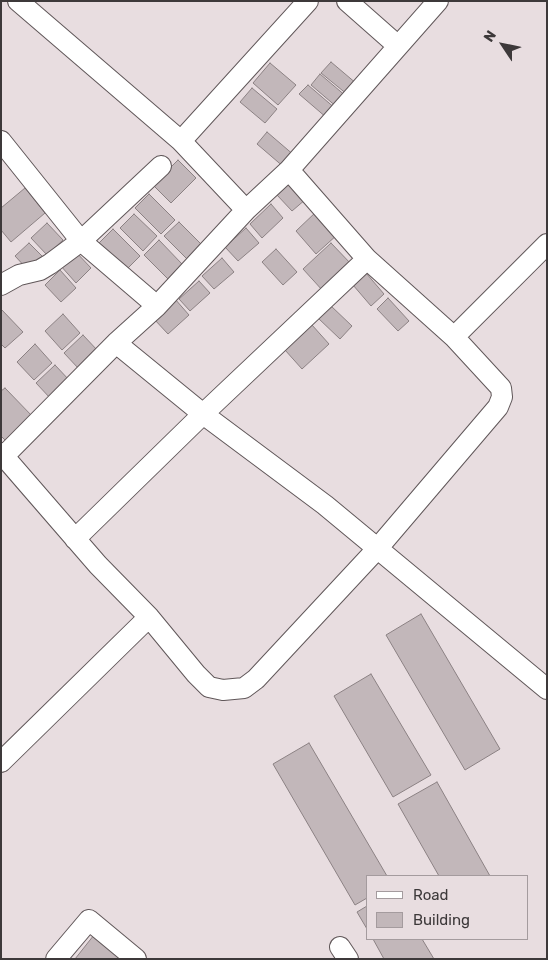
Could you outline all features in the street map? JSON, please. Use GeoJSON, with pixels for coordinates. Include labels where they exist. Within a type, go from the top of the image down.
{"type":"FeatureCollection","features":[{"type":"Feature","properties":{"kind":"street"},"geometry":{"type":"LineString","coordinates":[[18,1],[182,141],[246,210]]}},
{"type":"Feature","properties":{"kind":"street"},"geometry":{"type":"LineString","coordinates":[[182,141],[308,1]]}},
{"type":"Feature","properties":{"kind":"street"},"geometry":{"type":"LineString","coordinates":[[348,1],[398,46]]}},
{"type":"Feature","properties":{"kind":"street"},"geometry":{"type":"LineString","coordinates":[[288,170],[367,259],[454,336],[501,388],[502,397],[498,407],[377,549],[256,679],[244,688],[223,690],[209,687],[196,674],[149,617],[98,565],[2,456],[157,306],[246,210],[288,170],[438,1]]}},
{"type":"Feature","properties":{"kind":"street"},"geometry":{"type":"LineString","coordinates":[[1,141],[81,241],[157,306]]}},
{"type":"Feature","properties":{"kind":"street"},"geometry":{"type":"LineString","coordinates":[[1,285],[19,275],[40,270],[81,241],[161,166]]}},
{"type":"Feature","properties":{"kind":"street"},"geometry":{"type":"LineString","coordinates":[[454,336],[547,244]]}},
{"type":"Feature","properties":{"kind":"street"},"geometry":{"type":"LineString","coordinates":[[75,539],[203,414],[367,259]]}},
{"type":"Feature","properties":{"kind":"street"},"geometry":{"type":"LineString","coordinates":[[116,344],[203,414],[325,505],[547,690]]}},
{"type":"Feature","properties":{"kind":"street"},"geometry":{"type":"LineString","coordinates":[[1,762],[149,617]]}},
{"type":"Feature","properties":{"kind":"street"},"geometry":{"type":"LineString","coordinates":[[56,959],[89,920],[136,959]]}},
{"type":"Feature","properties":{"kind":"building"},"geometry":{"type":"Polygon","coordinates":[[[331,62],[357,84],[348,95],[321,73],[331,62]]]}},
{"type":"Feature","properties":{"kind":"building"},"geometry":{"type":"Polygon","coordinates":[[[270,63],[296,85],[278,105],[253,83],[270,63]]]}},
{"type":"Feature","properties":{"kind":"building"},"geometry":{"type":"Polygon","coordinates":[[[320,74],[347,97],[338,108],[311,85],[320,74]]]}},
{"type":"Feature","properties":{"kind":"building"},"geometry":{"type":"Polygon","coordinates":[[[308,85],[336,109],[327,118],[299,94],[308,85]]]}},
{"type":"Feature","properties":{"kind":"building"},"geometry":{"type":"Polygon","coordinates":[[[252,88],[277,109],[265,123],[240,102],[252,88]]]}},
{"type":"Feature","properties":{"kind":"building"},"geometry":{"type":"Polygon","coordinates":[[[267,132],[295,156],[285,168],[257,144],[267,132]]]}},
{"type":"Feature","properties":{"kind":"building"},"geometry":{"type":"Polygon","coordinates":[[[178,160],[196,178],[171,203],[153,185],[178,160]]]}},
{"type":"Feature","properties":{"kind":"building"},"geometry":{"type":"Polygon","coordinates":[[[291,182],[306,199],[292,211],[277,195],[291,182]]]}},
{"type":"Feature","properties":{"kind":"building"},"geometry":{"type":"Polygon","coordinates":[[[25,188],[45,213],[11,242],[1,230],[1,208],[25,188]]]}},
{"type":"Feature","properties":{"kind":"building"},"geometry":{"type":"Polygon","coordinates":[[[149,194],[175,220],[161,234],[135,208],[149,194]]]}},
{"type":"Feature","properties":{"kind":"building"},"geometry":{"type":"Polygon","coordinates":[[[271,204],[283,218],[262,238],[250,224],[271,204]]]}},
{"type":"Feature","properties":{"kind":"building"},"geometry":{"type":"Polygon","coordinates":[[[317,211],[338,234],[316,254],[296,231],[317,211]]]}},
{"type":"Feature","properties":{"kind":"building"},"geometry":{"type":"Polygon","coordinates":[[[134,214],[157,236],[143,251],[120,228],[134,214]]]}},
{"type":"Feature","properties":{"kind":"building"},"geometry":{"type":"Polygon","coordinates":[[[179,222],[203,246],[189,261],[164,236],[179,222]]]}},
{"type":"Feature","properties":{"kind":"building"},"geometry":{"type":"Polygon","coordinates":[[[47,223],[63,240],[47,255],[31,238],[47,223]]]}},
{"type":"Feature","properties":{"kind":"building"},"geometry":{"type":"Polygon","coordinates":[[[246,228],[259,243],[238,261],[225,247],[246,228]]]}},
{"type":"Feature","properties":{"kind":"building"},"geometry":{"type":"Polygon","coordinates":[[[113,229],[140,256],[122,274],[95,247],[113,229]]]}},
{"type":"Feature","properties":{"kind":"building"},"geometry":{"type":"Polygon","coordinates":[[[159,240],[182,264],[168,279],[144,255],[159,240]]]}},
{"type":"Feature","properties":{"kind":"building"},"geometry":{"type":"Polygon","coordinates":[[[29,243],[43,257],[28,270],[15,256],[29,243]]]}},
{"type":"Feature","properties":{"kind":"building"},"geometry":{"type":"Polygon","coordinates":[[[331,243],[352,265],[323,291],[303,269],[331,243]]]}},
{"type":"Feature","properties":{"kind":"building"},"geometry":{"type":"Polygon","coordinates":[[[276,249],[297,272],[283,285],[262,262],[276,249]]]}},
{"type":"Feature","properties":{"kind":"building"},"geometry":{"type":"Polygon","coordinates":[[[75,251],[91,268],[76,283],[60,265],[75,251]]]}},
{"type":"Feature","properties":{"kind":"building"},"geometry":{"type":"Polygon","coordinates":[[[222,258],[234,272],[214,289],[202,276],[222,258]]]}},
{"type":"Feature","properties":{"kind":"building"},"geometry":{"type":"Polygon","coordinates":[[[60,270],[76,288],[61,302],[45,285],[60,270]]]}},
{"type":"Feature","properties":{"kind":"building"},"geometry":{"type":"Polygon","coordinates":[[[366,273],[384,294],[371,306],[353,285],[366,273]]]}},
{"type":"Feature","properties":{"kind":"building"},"geometry":{"type":"Polygon","coordinates":[[[199,281],[210,293],[190,311],[179,299],[199,281]]]}},
{"type":"Feature","properties":{"kind":"building"},"geometry":{"type":"Polygon","coordinates":[[[388,298],[409,321],[398,331],[377,309],[388,298]]]}},
{"type":"Feature","properties":{"kind":"building"},"geometry":{"type":"Polygon","coordinates":[[[175,299],[189,315],[168,334],[154,319],[175,299]]]}},
{"type":"Feature","properties":{"kind":"building"},"geometry":{"type":"Polygon","coordinates":[[[330,305],[352,326],[340,339],[318,318],[330,305]]]}},
{"type":"Feature","properties":{"kind":"building"},"geometry":{"type":"Polygon","coordinates":[[[1,309],[23,332],[5,348],[1,344],[1,309]]]}},
{"type":"Feature","properties":{"kind":"building"},"geometry":{"type":"Polygon","coordinates":[[[63,314],[80,333],[62,350],[45,331],[63,314]]]}},
{"type":"Feature","properties":{"kind":"building"},"geometry":{"type":"Polygon","coordinates":[[[312,325],[329,344],[302,369],[285,350],[312,325]]]}},
{"type":"Feature","properties":{"kind":"building"},"geometry":{"type":"Polygon","coordinates":[[[83,335],[98,351],[79,369],[64,353],[83,335]]]}},
{"type":"Feature","properties":{"kind":"building"},"geometry":{"type":"Polygon","coordinates":[[[35,344],[52,363],[34,380],[17,362],[35,344]]]}},
{"type":"Feature","properties":{"kind":"building"},"geometry":{"type":"Polygon","coordinates":[[[55,365],[70,381],[51,399],[36,383],[55,365]]]}},
{"type":"Feature","properties":{"kind":"building"},"geometry":{"type":"Polygon","coordinates":[[[5,388],[33,417],[6,441],[1,436],[1,391],[5,388]]]}},
{"type":"Feature","properties":{"kind":"building"},"geometry":{"type":"Polygon","coordinates":[[[421,614],[500,749],[465,770],[386,635],[421,614]]]}},
{"type":"Feature","properties":{"kind":"building"},"geometry":{"type":"Polygon","coordinates":[[[371,674],[431,775],[393,797],[334,696],[371,674]]]}},
{"type":"Feature","properties":{"kind":"building"},"geometry":{"type":"Polygon","coordinates":[[[309,743],[386,875],[366,875],[366,899],[355,905],[273,764],[309,743]]]}},
{"type":"Feature","properties":{"kind":"building"},"geometry":{"type":"Polygon","coordinates":[[[437,782],[489,875],[438,875],[398,804],[437,782]]]}},
{"type":"Feature","properties":{"kind":"building"},"geometry":{"type":"Polygon","coordinates":[[[366,907],[366,927],[357,912],[366,907]]]}},
{"type":"Feature","properties":{"kind":"building"},"geometry":{"type":"Polygon","coordinates":[[[94,935],[124,959],[75,959],[94,935]]]}},
{"type":"Feature","properties":{"kind":"building"},"geometry":{"type":"Polygon","coordinates":[[[374,940],[423,940],[434,959],[384,959],[374,940]]]}}]}
